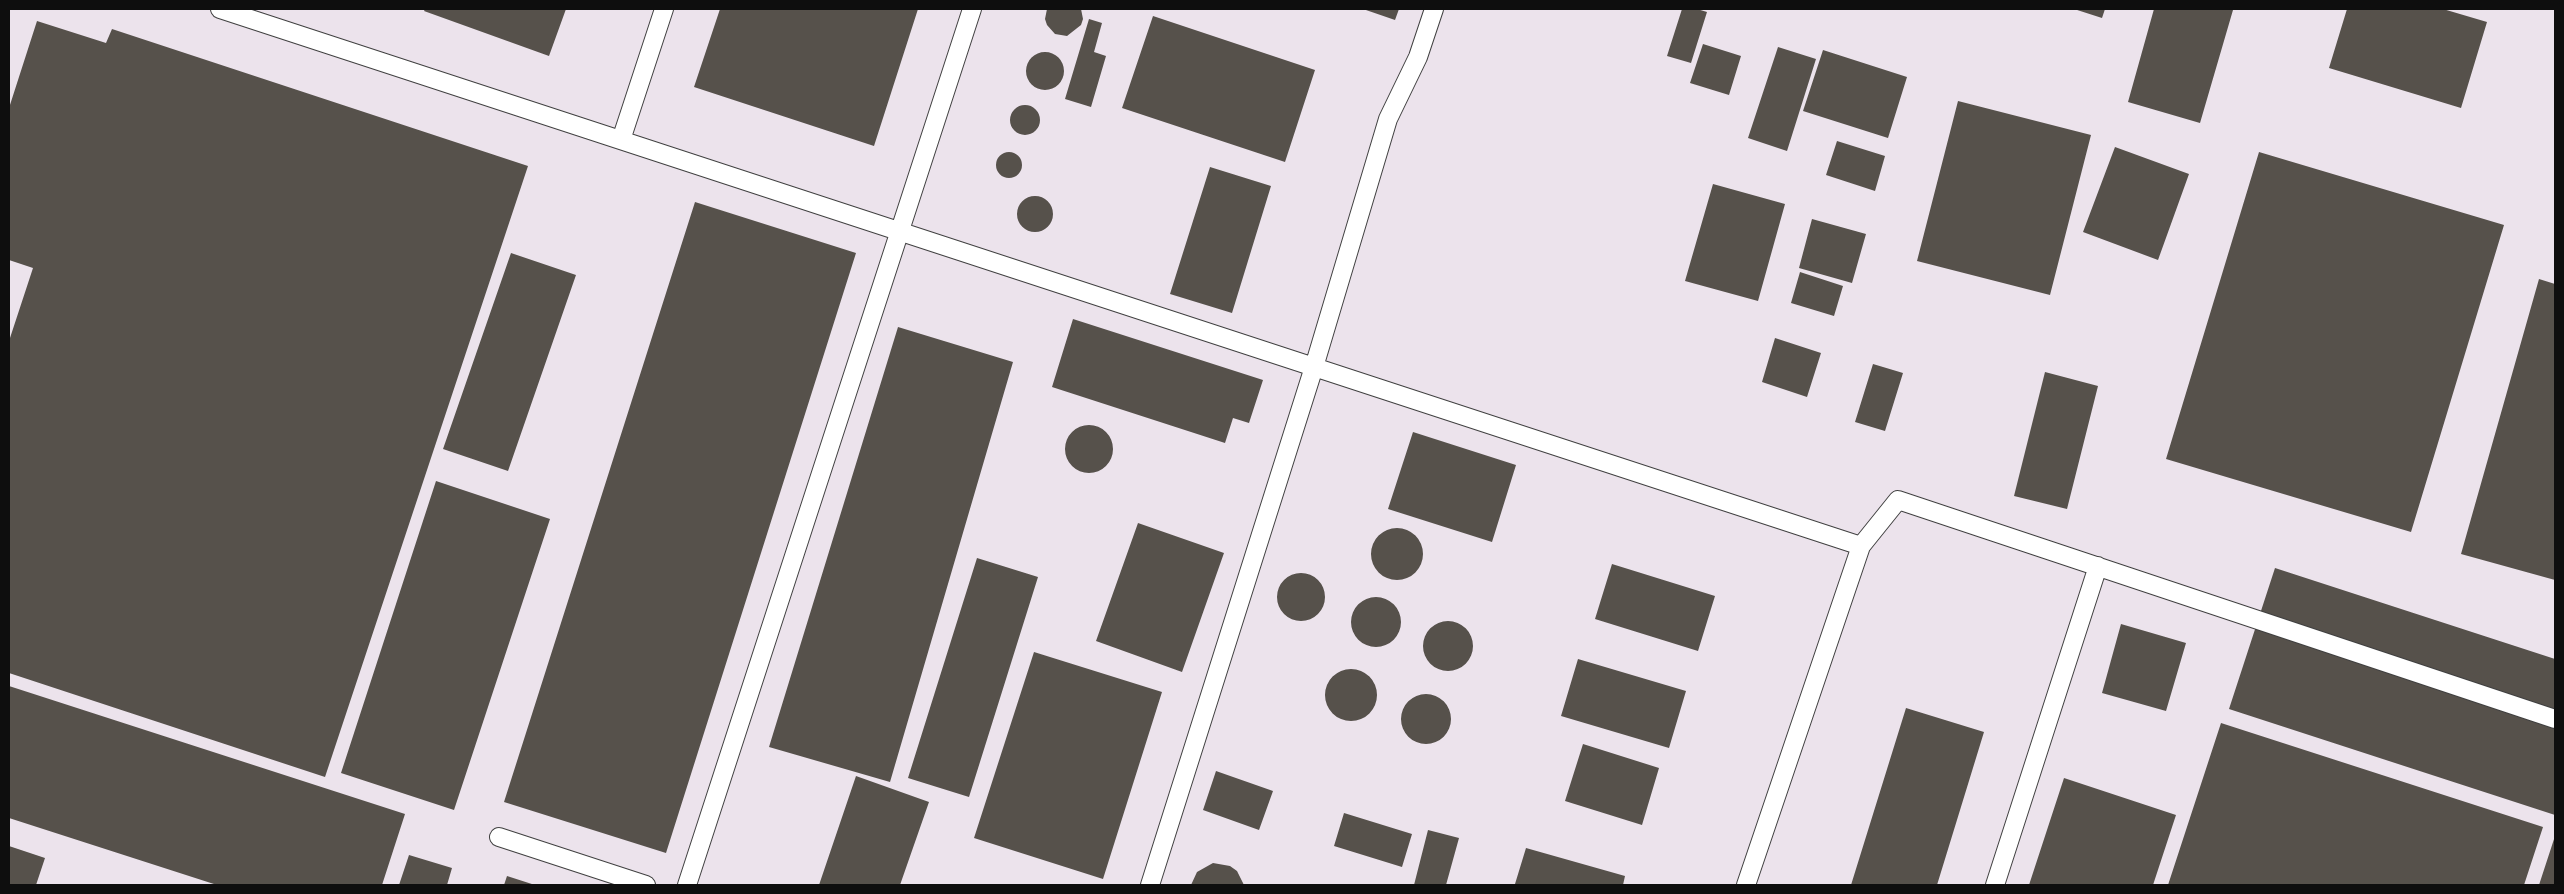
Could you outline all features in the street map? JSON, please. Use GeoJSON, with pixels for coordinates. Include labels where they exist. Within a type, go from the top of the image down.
{"type":"FeatureCollection","features":[{"type":"Feature","properties":{"kind":"lane"},"geometry":{"type":"LineString","coordinates":[[220,9],[1861,546]]}},
{"type":"Feature","properties":{"kind":"lane"},"geometry":{"type":"LineString","coordinates":[[621,140],[664,9]]}},
{"type":"Feature","properties":{"kind":"lane"},"geometry":{"type":"LineString","coordinates":[[687,885],[972,9]]}},
{"type":"Feature","properties":{"kind":"lane"},"geometry":{"type":"LineString","coordinates":[[1150,885],[1314,366],[1388,119],[1418,57],[1434,9]]}},
{"type":"Feature","properties":{"kind":"lane"},"geometry":{"type":"LineString","coordinates":[[1746,885],[1861,546],[1898,500],[2555,718]]}},
{"type":"Feature","properties":{"kind":"lane"},"geometry":{"type":"LineString","coordinates":[[1995,885],[2098,566]]}},
{"type":"Feature","properties":{"kind":"lane"},"geometry":{"type":"LineString","coordinates":[[499,837],[646,885]]}},
{"type":"Feature","properties":{"kind":"shaded area"},"geometry":{"type":"Polygon","coordinates":[[[9,9],[2555,9],[2555,885],[9,885],[9,9]]]}},
{"type":"Feature","properties":{"kind":"building"},"geometry":{"type":"Polygon","coordinates":[[[425,9],[566,9],[549,56],[424,11],[425,9]]]}},
{"type":"Feature","properties":{"kind":"building"},"geometry":{"type":"Polygon","coordinates":[[[720,9],[918,9],[874,146],[694,87],[720,9]]]}},
{"type":"Feature","properties":{"kind":"building"},"geometry":{"type":"Polygon","coordinates":[[[1047,9],[1081,9],[1083,19],[1081,25],[1067,36],[1055,34],[1047,25],[1045,19],[1047,9]]]}},
{"type":"Feature","properties":{"kind":"building"},"geometry":{"type":"Polygon","coordinates":[[[1363,9],[1399,9],[1395,20],[1363,9]]]}},
{"type":"Feature","properties":{"kind":"building"},"geometry":{"type":"Polygon","coordinates":[[[1682,9],[1697,9],[1707,12],[1691,63],[1667,56],[1682,9]]]}},
{"type":"Feature","properties":{"kind":"building"},"geometry":{"type":"Polygon","coordinates":[[[2074,9],[2105,9],[2102,18],[2074,9]]]}},
{"type":"Feature","properties":{"kind":"building"},"geometry":{"type":"Polygon","coordinates":[[[2154,9],[2233,10],[2200,123],[2128,102],[2154,9]]]}},
{"type":"Feature","properties":{"kind":"building"},"geometry":{"type":"Polygon","coordinates":[[[2347,9],[2443,9],[2487,22],[2461,108],[2329,68],[2347,9]]]}},
{"type":"Feature","properties":{"kind":"building"},"geometry":{"type":"Polygon","coordinates":[[[1153,16],[1315,70],[1285,162],[1122,108],[1153,16]]]}},
{"type":"Feature","properties":{"kind":"building"},"geometry":{"type":"Polygon","coordinates":[[[1089,19],[1102,23],[1094,52],[1106,56],[1091,107],[1065,99],[1089,19]]]}},
{"type":"Feature","properties":{"kind":"building"},"geometry":{"type":"Polygon","coordinates":[[[37,21],[106,43],[112,29],[528,166],[325,777],[9,673],[9,341],[33,268],[9,260],[9,108],[37,21]]]}},
{"type":"Feature","properties":{"kind":"building"},"geometry":{"type":"Polygon","coordinates":[[[1703,44],[1741,56],[1729,95],[1690,83],[1703,44]]]}},
{"type":"Feature","properties":{"kind":"building"},"geometry":{"type":"Polygon","coordinates":[[[1778,47],[1816,59],[1787,151],[1748,138],[1778,47]]]}},
{"type":"Feature","properties":{"kind":"building"},"geometry":{"type":"Polygon","coordinates":[[[1823,50],[1907,77],[1888,138],[1803,111],[1823,50]]]}},
{"type":"Feature","properties":{"kind":"building"},"geometry":{"type":"Polygon","coordinates":[[[1045,52],[1059,57],[1064,71],[1059,85],[1045,90],[1031,85],[1026,71],[1031,57],[1045,52]]]}},
{"type":"Feature","properties":{"kind":"building"},"geometry":{"type":"Polygon","coordinates":[[[1958,101],[2091,135],[2050,295],[1917,261],[1958,101]]]}},
{"type":"Feature","properties":{"kind":"building"},"geometry":{"type":"Polygon","coordinates":[[[1025,105],[1031,106],[1039,114],[1039,126],[1031,134],[1025,135],[1019,134],[1011,126],[1010,120],[1011,114],[1019,106],[1025,105]]]}},
{"type":"Feature","properties":{"kind":"building"},"geometry":{"type":"Polygon","coordinates":[[[1837,141],[1885,156],[1875,191],[1826,175],[1837,141]]]}},
{"type":"Feature","properties":{"kind":"building"},"geometry":{"type":"Polygon","coordinates":[[[2115,147],[2189,174],[2158,260],[2083,232],[2115,147]]]}},
{"type":"Feature","properties":{"kind":"building"},"geometry":{"type":"Polygon","coordinates":[[[1009,152],[1018,156],[1022,165],[1018,174],[1009,178],[1000,174],[996,165],[1000,156],[1009,152]]]}},
{"type":"Feature","properties":{"kind":"building"},"geometry":{"type":"Polygon","coordinates":[[[2259,152],[2504,225],[2411,532],[2166,459],[2259,152]]]}},
{"type":"Feature","properties":{"kind":"building"},"geometry":{"type":"Polygon","coordinates":[[[1210,167],[1271,186],[1232,313],[1170,294],[1210,167]]]}},
{"type":"Feature","properties":{"kind":"building"},"geometry":{"type":"Polygon","coordinates":[[[1713,184],[1785,204],[1758,301],[1685,281],[1713,184]]]}},
{"type":"Feature","properties":{"kind":"building"},"geometry":{"type":"Polygon","coordinates":[[[1035,196],[1047,202],[1053,214],[1047,226],[1035,232],[1023,226],[1017,214],[1023,202],[1035,196]]]}},
{"type":"Feature","properties":{"kind":"building"},"geometry":{"type":"Polygon","coordinates":[[[695,202],[856,253],[666,853],[504,802],[695,202]]]}},
{"type":"Feature","properties":{"kind":"building"},"geometry":{"type":"Polygon","coordinates":[[[1812,219],[1866,234],[1852,283],[1799,268],[1812,219]]]}},
{"type":"Feature","properties":{"kind":"building"},"geometry":{"type":"Polygon","coordinates":[[[511,253],[576,275],[508,471],[443,449],[511,253]]]}},
{"type":"Feature","properties":{"kind":"building"},"geometry":{"type":"Polygon","coordinates":[[[1800,272],[1843,286],[1834,316],[1791,303],[1800,272]]]}},
{"type":"Feature","properties":{"kind":"building"},"geometry":{"type":"Polygon","coordinates":[[[2539,279],[2555,284],[2555,580],[2461,554],[2539,279]]]}},
{"type":"Feature","properties":{"kind":"building"},"geometry":{"type":"Polygon","coordinates":[[[1073,319],[1263,380],[1249,423],[1233,418],[1225,443],[1052,387],[1073,319]]]}},
{"type":"Feature","properties":{"kind":"building"},"geometry":{"type":"Polygon","coordinates":[[[898,327],[1013,362],[890,782],[769,747],[898,327]]]}},
{"type":"Feature","properties":{"kind":"building"},"geometry":{"type":"Polygon","coordinates":[[[1775,338],[1821,353],[1807,397],[1762,382],[1775,338]]]}},
{"type":"Feature","properties":{"kind":"building"},"geometry":{"type":"Polygon","coordinates":[[[1873,364],[1903,373],[1885,431],[1855,422],[1873,364]]]}},
{"type":"Feature","properties":{"kind":"building"},"geometry":{"type":"Polygon","coordinates":[[[2045,372],[2098,386],[2067,509],[2014,496],[2045,372]]]}},
{"type":"Feature","properties":{"kind":"building"},"geometry":{"type":"Polygon","coordinates":[[[1084,425],[1094,425],[1106,432],[1113,444],[1113,454],[1106,466],[1094,473],[1084,473],[1076,469],[1069,462],[1065,454],[1065,444],[1069,436],[1076,429],[1084,425]]]}},
{"type":"Feature","properties":{"kind":"building"},"geometry":{"type":"Polygon","coordinates":[[[1413,432],[1516,465],[1492,542],[1388,509],[1413,432]]]}},
{"type":"Feature","properties":{"kind":"building"},"geometry":{"type":"Polygon","coordinates":[[[436,481],[550,519],[454,810],[341,773],[436,481]]]}},
{"type":"Feature","properties":{"kind":"building"},"geometry":{"type":"Polygon","coordinates":[[[1138,523],[1224,553],[1182,672],[1096,641],[1138,523]]]}},
{"type":"Feature","properties":{"kind":"building"},"geometry":{"type":"Polygon","coordinates":[[[1397,528],[1411,532],[1419,540],[1423,554],[1419,568],[1411,576],[1397,580],[1383,576],[1375,568],[1371,554],[1375,540],[1383,532],[1397,528]]]}},
{"type":"Feature","properties":{"kind":"building"},"geometry":{"type":"Polygon","coordinates":[[[977,558],[1038,577],[969,797],[908,778],[977,558]]]}},
{"type":"Feature","properties":{"kind":"building"},"geometry":{"type":"Polygon","coordinates":[[[1612,564],[1715,596],[1698,651],[1595,619],[1612,564]]]}},
{"type":"Feature","properties":{"kind":"building"},"geometry":{"type":"Polygon","coordinates":[[[2275,568],[2555,659],[2555,815],[2229,709],[2275,568]]]}},
{"type":"Feature","properties":{"kind":"building"},"geometry":{"type":"Polygon","coordinates":[[[1296,573],[1306,573],[1318,580],[1325,592],[1325,602],[1318,614],[1306,621],[1296,621],[1288,617],[1281,610],[1277,602],[1277,592],[1281,584],[1288,577],[1296,573]]]}},
{"type":"Feature","properties":{"kind":"building"},"geometry":{"type":"Polygon","coordinates":[[[1371,597],[1381,597],[1394,604],[1401,617],[1401,627],[1394,640],[1381,647],[1371,647],[1362,643],[1355,636],[1351,627],[1351,617],[1355,608],[1362,601],[1371,597]]]}},
{"type":"Feature","properties":{"kind":"building"},"geometry":{"type":"Polygon","coordinates":[[[1453,621],[1466,628],[1472,636],[1472,656],[1466,664],[1458,670],[1443,671],[1430,664],[1424,656],[1423,641],[1430,628],[1438,622],[1453,621]]]}},
{"type":"Feature","properties":{"kind":"building"},"geometry":{"type":"Polygon","coordinates":[[[2121,624],[2186,643],[2166,711],[2102,693],[2121,624]]]}},
{"type":"Feature","properties":{"kind":"building"},"geometry":{"type":"Polygon","coordinates":[[[1034,652],[1162,692],[1103,879],[974,838],[1034,652]]]}},
{"type":"Feature","properties":{"kind":"building"},"geometry":{"type":"Polygon","coordinates":[[[1578,659],[1686,691],[1669,748],[1561,716],[1578,659]]]}},
{"type":"Feature","properties":{"kind":"building"},"geometry":{"type":"Polygon","coordinates":[[[1346,669],[1356,669],[1365,673],[1373,681],[1377,695],[1373,709],[1365,717],[1356,721],[1346,721],[1337,717],[1329,709],[1325,700],[1325,690],[1329,681],[1337,673],[1346,669]]]}},
{"type":"Feature","properties":{"kind":"building"},"geometry":{"type":"Polygon","coordinates":[[[9,686],[405,814],[382,885],[217,885],[9,818],[9,686]]]}},
{"type":"Feature","properties":{"kind":"building"},"geometry":{"type":"Polygon","coordinates":[[[1421,694],[1431,694],[1444,701],[1451,714],[1451,724],[1444,737],[1431,744],[1421,744],[1412,740],[1405,733],[1401,724],[1401,714],[1405,705],[1412,698],[1421,694]]]}},
{"type":"Feature","properties":{"kind":"building"},"geometry":{"type":"Polygon","coordinates":[[[1906,708],[1984,732],[1937,885],[1851,885],[1906,708]]]}},
{"type":"Feature","properties":{"kind":"building"},"geometry":{"type":"Polygon","coordinates":[[[2221,723],[2543,827],[2524,885],[2168,885],[2221,723]]]}},
{"type":"Feature","properties":{"kind":"building"},"geometry":{"type":"Polygon","coordinates":[[[1583,744],[1659,768],[1642,825],[1565,801],[1583,744]]]}},
{"type":"Feature","properties":{"kind":"building"},"geometry":{"type":"Polygon","coordinates":[[[1216,771],[1273,791],[1259,830],[1203,810],[1216,771]]]}},
{"type":"Feature","properties":{"kind":"building"},"geometry":{"type":"Polygon","coordinates":[[[856,776],[929,802],[900,885],[819,885],[856,776]]]}},
{"type":"Feature","properties":{"kind":"building"},"geometry":{"type":"Polygon","coordinates":[[[2064,778],[2176,815],[2153,885],[2029,885],[2064,778]]]}},
{"type":"Feature","properties":{"kind":"building"},"geometry":{"type":"Polygon","coordinates":[[[1344,813],[1412,834],[1402,867],[1334,846],[1344,813]]]}},
{"type":"Feature","properties":{"kind":"building"},"geometry":{"type":"Polygon","coordinates":[[[1428,830],[1459,838],[1446,885],[1414,885],[1428,830]]]}},
{"type":"Feature","properties":{"kind":"building"},"geometry":{"type":"Polygon","coordinates":[[[2555,836],[2555,885],[2539,885],[2555,836]]]}},
{"type":"Feature","properties":{"kind":"building"},"geometry":{"type":"Polygon","coordinates":[[[9,846],[45,858],[36,885],[9,885],[9,846]]]}},
{"type":"Feature","properties":{"kind":"building"},"geometry":{"type":"Polygon","coordinates":[[[1526,848],[1625,876],[1623,885],[1515,884],[1526,848]]]}},
{"type":"Feature","properties":{"kind":"building"},"geometry":{"type":"Polygon","coordinates":[[[409,855],[452,868],[447,885],[399,885],[409,855]]]}},
{"type":"Feature","properties":{"kind":"building"},"geometry":{"type":"Polygon","coordinates":[[[1213,863],[1230,866],[1237,871],[1244,885],[1191,885],[1197,872],[1213,863]]]}},
{"type":"Feature","properties":{"kind":"building"},"geometry":{"type":"Polygon","coordinates":[[[507,876],[535,885],[504,885],[507,876]]]}}]}
